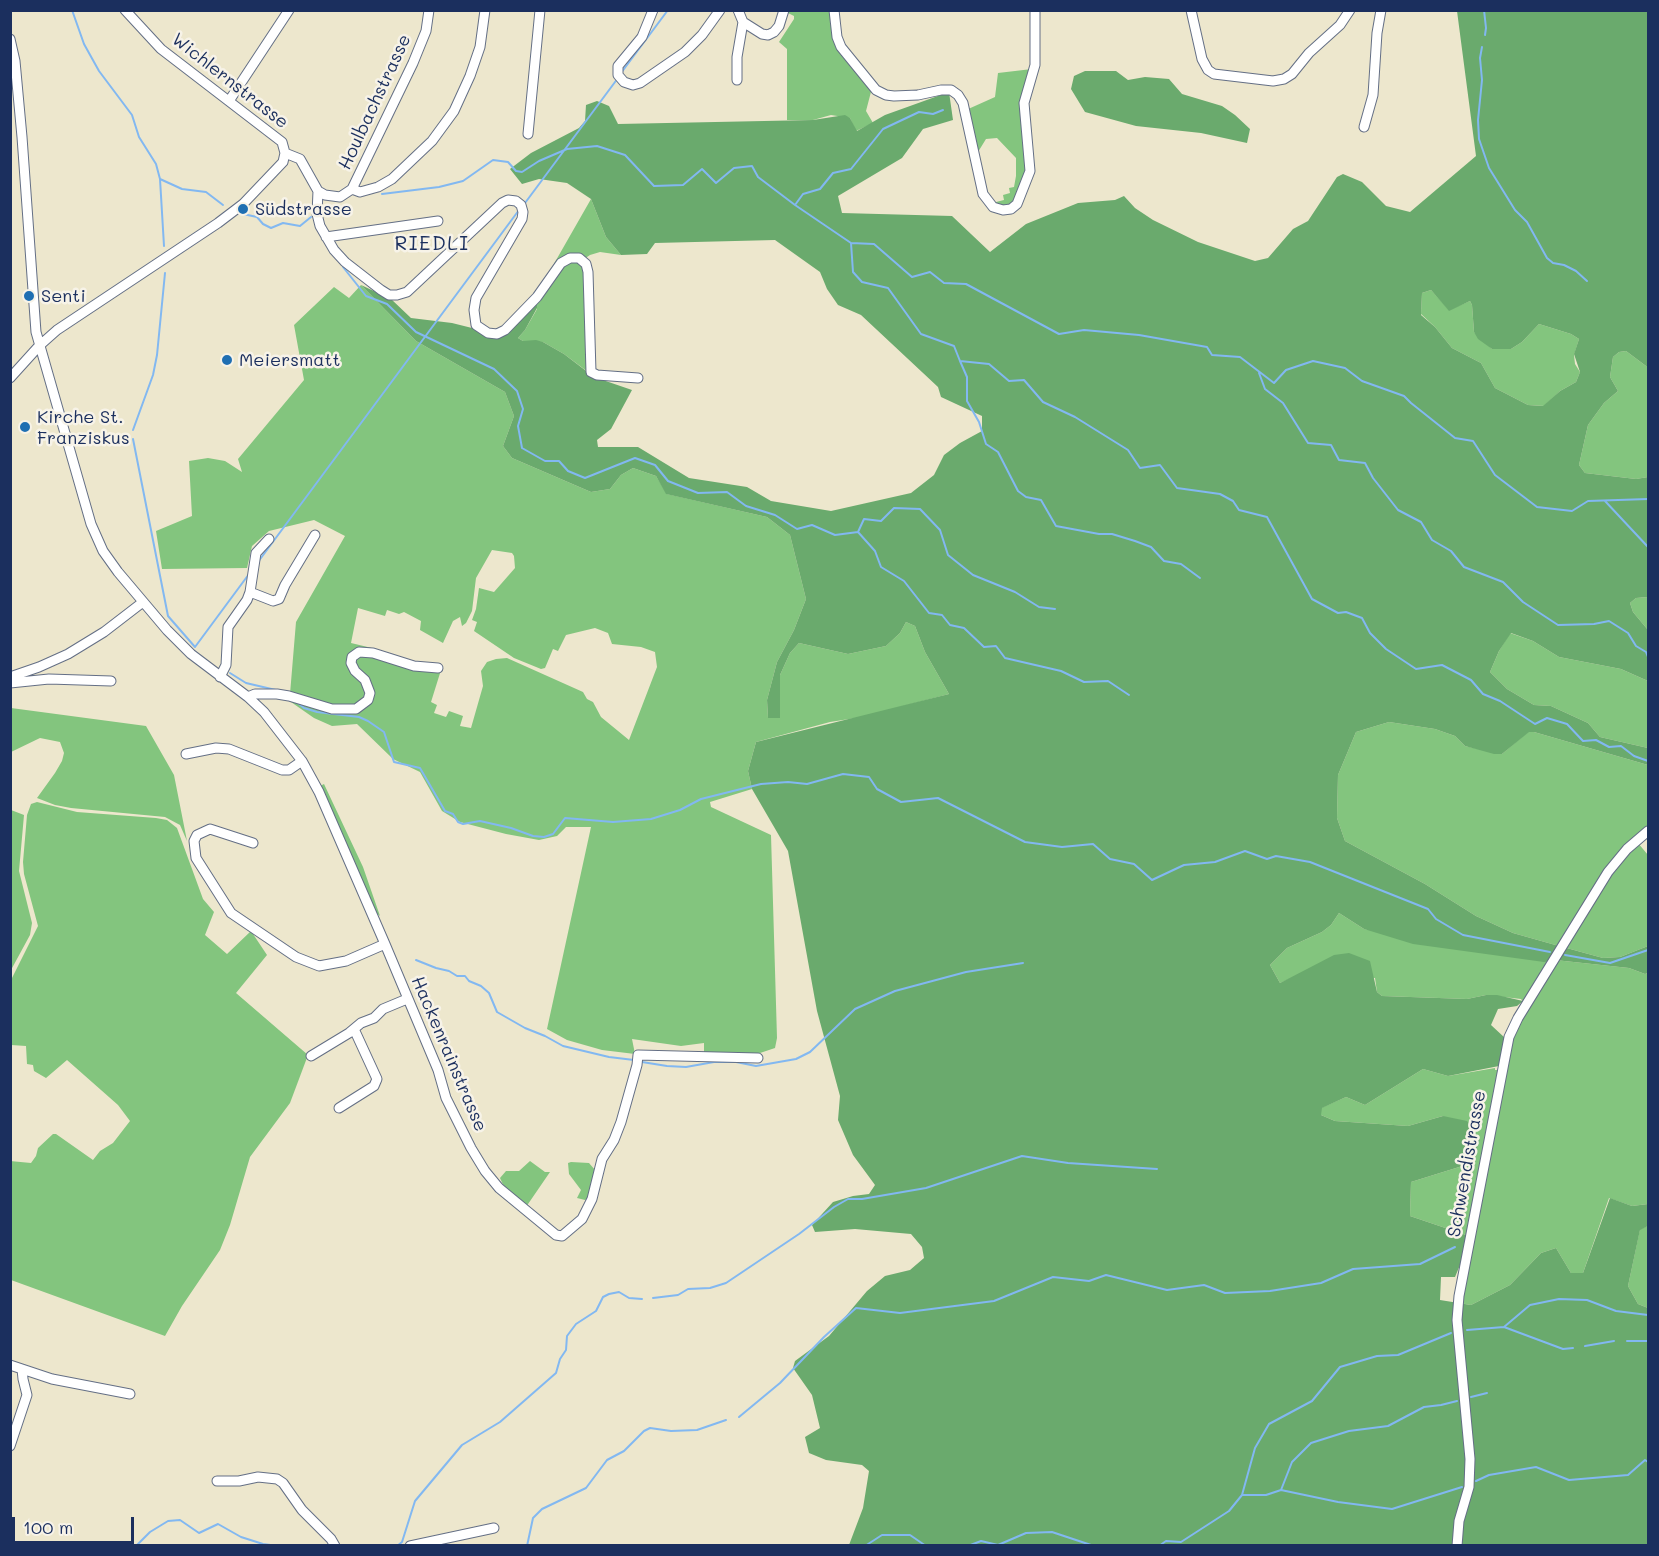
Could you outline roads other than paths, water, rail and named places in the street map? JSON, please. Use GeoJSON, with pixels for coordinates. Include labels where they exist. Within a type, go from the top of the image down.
{"type":"FeatureCollection","features":[{"type":"Feature","properties":{"kind":"street","name":"Wichlernstrasse"},"geometry":{"type":"LineString","coordinates":[[126,10],[162,49],[282,142],[285,153]]}},
{"type":"Feature","properties":{"kind":"street"},"geometry":{"type":"LineString","coordinates":[[134,19],[140,10]]}},
{"type":"Feature","properties":{"kind":"street"},"geometry":{"type":"LineString","coordinates":[[229,101],[289,10]]}},
{"type":"Feature","properties":{"kind":"street","name":"Houlbachstrasse"},"geometry":{"type":"LineString","coordinates":[[285,153],[300,159],[318,190],[334,197],[347,194],[352,189],[413,63],[426,31],[429,10]]}},
{"type":"Feature","properties":{"kind":"street"},"geometry":{"type":"LineString","coordinates":[[352,189],[360,192],[378,187],[392,179],[432,141],[454,111],[470,76],[480,47],[485,10]]}},
{"type":"Feature","properties":{"kind":"street"},"geometry":{"type":"LineString","coordinates":[[528,134],[540,10]]}},
{"type":"Feature","properties":{"kind":"street"},"geometry":{"type":"LineString","coordinates":[[653,10],[642,37],[618,66],[618,75],[624,82],[633,85],[640,83],[685,52],[702,35],[720,10]]}},
{"type":"Feature","properties":{"kind":"street"},"geometry":{"type":"LineString","coordinates":[[737,80],[737,57],[743,22],[738,10]]}},
{"type":"Feature","properties":{"kind":"street"},"geometry":{"type":"LineString","coordinates":[[743,22],[762,34],[768,35],[779,26],[784,10]]}},
{"type":"Feature","properties":{"kind":"street"},"geometry":{"type":"LineString","coordinates":[[834,10],[837,37],[841,47],[876,90],[894,96],[918,95],[941,90],[951,90],[958,95],[963,103],[983,194],[993,207],[1003,210],[1011,209],[1017,204],[1030,171],[1024,103],[1035,64],[1035,10]]}},
{"type":"Feature","properties":{"kind":"street"},"geometry":{"type":"LineString","coordinates":[[1191,10],[1202,59],[1208,70],[1214,74],[1273,81],[1292,75],[1309,53],[1340,25],[1350,10]]}},
{"type":"Feature","properties":{"kind":"street"},"geometry":{"type":"LineString","coordinates":[[1364,127],[1373,95],[1377,33],[1381,10]]}},
{"type":"Feature","properties":{"kind":"street","name":"Hackenrainstrasse"},"geometry":{"type":"LineString","coordinates":[[10,39],[15,61],[39,346],[47,365],[91,524],[104,551],[118,572],[183,647],[248,698],[274,724],[302,761],[319,792],[385,944],[438,1070],[446,1098],[485,1171],[500,1188],[556,1234],[562,1236],[582,1219],[592,1198],[602,1159],[614,1140],[621,1122],[638,1055],[758,1058]]}},
{"type":"Feature","properties":{"kind":"street"},"geometry":{"type":"LineString","coordinates":[[10,378],[57,330],[218,223],[268,179],[283,162],[285,153]]}},
{"type":"Feature","properties":{"kind":"street"},"geometry":{"type":"LineString","coordinates":[[318,190],[317,214],[326,237],[345,262],[381,290],[389,295],[397,296],[407,292],[502,203],[516,201],[521,205],[522,219],[476,298],[474,310],[476,325],[488,333],[497,334],[505,330],[537,297],[561,264],[570,258],[579,258],[586,264],[588,272],[591,372],[597,375],[638,378]]}},
{"type":"Feature","properties":{"kind":"street"},"geometry":{"type":"LineString","coordinates":[[326,237],[438,220]]}},
{"type":"Feature","properties":{"kind":"street"},"geometry":{"type":"LineString","coordinates":[[250,592],[269,600],[279,599],[315,535]]}},
{"type":"Feature","properties":{"kind":"street"},"geometry":{"type":"LineString","coordinates":[[220,677],[226,665],[228,627],[247,600],[256,554],[269,539]]}},
{"type":"Feature","properties":{"kind":"street"},"geometry":{"type":"LineString","coordinates":[[10,677],[68,654],[104,632],[143,602]]}},
{"type":"Feature","properties":{"kind":"street"},"geometry":{"type":"LineString","coordinates":[[248,698],[255,694],[283,695],[332,709],[356,709],[368,700],[370,693],[365,680],[351,663],[353,655],[359,652],[373,653],[414,666],[438,668]]}},
{"type":"Feature","properties":{"kind":"street"},"geometry":{"type":"LineString","coordinates":[[10,683],[50,679],[111,681]]}},
{"type":"Feature","properties":{"kind":"street"},"geometry":{"type":"LineString","coordinates":[[186,754],[217,748],[229,749],[282,770],[289,770],[302,761]]}},
{"type":"Feature","properties":{"kind":"street"},"geometry":{"type":"LineString","coordinates":[[253,843],[210,829],[197,835],[194,842],[196,858],[231,913],[296,957],[320,966],[346,961],[385,944]]}},
{"type":"Feature","properties":{"kind":"street","name":"Schwendistrasse"},"geometry":{"type":"LineString","coordinates":[[1457,1545],[1460,1521],[1469,1487],[1470,1459],[1457,1320],[1459,1296],[1509,1037],[1518,1018],[1608,872],[1627,849],[1648,831]]}},
{"type":"Feature","properties":{"kind":"street"},"geometry":{"type":"LineString","coordinates":[[311,1056],[374,1018],[383,1009],[407,999]]}},
{"type":"Feature","properties":{"kind":"street"},"geometry":{"type":"LineString","coordinates":[[339,1108],[374,1086],[377,1079],[354,1029]]}},
{"type":"Feature","properties":{"kind":"street"},"geometry":{"type":"LineString","coordinates":[[10,1365],[87,1387],[130,1394]]}},
{"type":"Feature","properties":{"kind":"street"},"geometry":{"type":"LineString","coordinates":[[10,1446],[27,1395],[22,1369]]}},
{"type":"Feature","properties":{"kind":"street"},"geometry":{"type":"LineString","coordinates":[[217,1481],[239,1481],[258,1477],[277,1479],[283,1483],[302,1510],[335,1545]]}},
{"type":"Feature","properties":{"kind":"street"},"geometry":{"type":"LineString","coordinates":[[410,1545],[494,1528]]}},
{"type":"Feature","properties":{"kind":"waterway"},"geometry":{"type":"LineString","coordinates":[[72,10],[84,44],[99,71],[132,115],[139,137],[156,164],[160,179],[164,246]]}},
{"type":"Feature","properties":{"kind":"waterway"},"geometry":{"type":"LineString","coordinates":[[621,73],[668,10]]}},
{"type":"Feature","properties":{"kind":"waterway"},"geometry":{"type":"LineString","coordinates":[[1484,10],[1485,35]]}},
{"type":"Feature","properties":{"kind":"waterway"},"geometry":{"type":"LineString","coordinates":[[1482,47],[1479,139],[1489,168],[1515,210],[1527,222],[1547,258],[1553,263],[1576,271],[1587,281]]}},
{"type":"Feature","properties":{"kind":"waterway"},"geometry":{"type":"LineString","coordinates":[[525,203],[618,78]]}},
{"type":"Feature","properties":{"kind":"waterway"},"geometry":{"type":"LineString","coordinates":[[795,205],[803,194],[820,189],[833,173],[851,169],[883,129],[919,112],[933,114],[943,110]]}},
{"type":"Feature","properties":{"kind":"waterway"},"geometry":{"type":"LineString","coordinates":[[382,194],[439,187],[463,181],[493,160],[508,162],[516,171],[522,172],[539,161],[567,149],[597,146],[625,155],[654,186],[683,185],[702,169],[716,183],[734,168],[752,166],[758,177],[795,205],[851,243],[874,244],[912,277],[930,272],[944,283],[966,284],[1059,334],[1084,330],[1139,335],[1207,347],[1212,355],[1240,357],[1274,383],[1286,370],[1313,361],[1345,368],[1362,381],[1404,396],[1455,438],[1473,441],[1495,475],[1537,507],[1572,511],[1588,501],[1648,499]]}},
{"type":"Feature","properties":{"kind":"waterway"},"geometry":{"type":"LineString","coordinates":[[160,179],[182,189],[206,192],[223,205]]}},
{"type":"Feature","properties":{"kind":"waterway"},"geometry":{"type":"LineString","coordinates":[[258,562],[519,210]]}},
{"type":"Feature","properties":{"kind":"waterway"},"geometry":{"type":"LineString","coordinates":[[243,214],[257,217],[271,228],[283,223],[300,226],[311,217]]}},
{"type":"Feature","properties":{"kind":"waterway"},"geometry":{"type":"LineString","coordinates":[[851,243],[853,272],[862,282],[888,288],[921,334],[954,346],[960,361],[989,364],[1009,381],[1024,380],[1043,402],[1075,417],[1128,450],[1140,468],[1160,465],[1177,488],[1220,494],[1233,501],[1239,510],[1267,517],[1312,599],[1338,613],[1346,612],[1362,618],[1370,633],[1386,649],[1416,669],[1442,665],[1471,680],[1483,694],[1500,701],[1535,724],[1547,718],[1567,724],[1583,741],[1596,740],[1609,747],[1621,746],[1634,756],[1648,761]]}},
{"type":"Feature","properties":{"kind":"waterway"},"geometry":{"type":"LineString","coordinates":[[343,267],[366,296],[387,304],[416,332],[494,369],[517,391],[523,409],[518,426],[522,448],[545,461],[559,461],[568,471],[585,478],[635,458],[655,465],[668,481],[698,493],[727,492],[746,506],[775,515],[797,529],[812,525],[835,535],[858,532]]}},
{"type":"Feature","properties":{"kind":"waterway"},"geometry":{"type":"LineString","coordinates":[[133,430],[153,375],[165,273]]}},
{"type":"Feature","properties":{"kind":"waterway"},"geometry":{"type":"LineString","coordinates":[[960,361],[967,377],[967,401],[979,422],[986,444],[998,452],[1018,491],[1026,497],[1041,500],[1056,526],[1099,534],[1112,534],[1135,541],[1151,547],[1164,561],[1181,564],[1200,578]]}},
{"type":"Feature","properties":{"kind":"waterway"},"geometry":{"type":"LineString","coordinates":[[1259,373],[1265,389],[1283,403],[1308,443],[1331,445],[1339,460],[1365,463],[1373,478],[1398,510],[1421,522],[1432,540],[1451,551],[1464,567],[1503,582],[1523,602],[1558,625],[1594,624],[1609,621],[1628,633],[1636,646],[1646,652],[1648,657]]}},
{"type":"Feature","properties":{"kind":"waterway"},"geometry":{"type":"LineString","coordinates":[[133,439],[168,616],[195,647],[249,574]]}},
{"type":"Feature","properties":{"kind":"waterway"},"geometry":{"type":"LineString","coordinates":[[1605,501],[1648,547]]}},
{"type":"Feature","properties":{"kind":"waterway"},"geometry":{"type":"LineString","coordinates":[[858,532],[864,519],[881,521],[894,508],[920,509],[940,530],[948,555],[973,575],[1015,592],[1039,607],[1055,609]]}},
{"type":"Feature","properties":{"kind":"waterway"},"geometry":{"type":"LineString","coordinates":[[858,532],[875,551],[881,567],[904,581],[929,613],[942,615],[950,625],[964,628],[984,647],[996,646],[1005,658],[1061,671],[1084,682],[1108,681],[1129,695]]}},
{"type":"Feature","properties":{"kind":"waterway"},"geometry":{"type":"LineString","coordinates":[[230,673],[246,683],[280,691]]}},
{"type":"Feature","properties":{"kind":"waterway"},"geometry":{"type":"LineString","coordinates":[[298,703],[304,708],[317,712],[359,717],[384,732],[394,762],[420,768],[445,811],[453,814],[458,822],[463,824],[480,821],[544,837],[553,834],[565,818],[613,822],[651,819],[680,810],[701,799],[761,784],[788,782],[807,784],[843,774],[869,777],[877,789],[901,802],[938,798],[1025,842],[1062,847],[1093,844],[1110,859],[1134,864],[1152,880],[1184,865],[1215,862],[1245,851],[1267,859],[1276,856],[1310,862],[1428,909],[1436,919],[1463,935],[1550,952]]}},
{"type":"Feature","properties":{"kind":"waterway"},"geometry":{"type":"LineString","coordinates":[[1565,955],[1610,963],[1648,950]]}},
{"type":"Feature","properties":{"kind":"waterway"},"geometry":{"type":"LineString","coordinates":[[416,960],[457,976],[465,976],[489,993],[497,1012],[563,1046],[609,1057],[634,1060]]}},
{"type":"Feature","properties":{"kind":"waterway"},"geometry":{"type":"LineString","coordinates":[[642,1062],[686,1067],[714,1062],[736,1062],[756,1066],[796,1059],[810,1052],[855,1009],[895,991],[966,972],[1023,963]]}},
{"type":"Feature","properties":{"kind":"waterway"},"geometry":{"type":"LineString","coordinates":[[653,1298],[678,1295],[688,1289],[710,1288],[726,1283],[848,1199],[862,1199],[926,1188],[1022,1156],[1068,1163],[1157,1169]]}},
{"type":"Feature","properties":{"kind":"waterway"},"geometry":{"type":"LineString","coordinates":[[739,1417],[780,1383],[824,1337],[856,1308],[900,1313],[994,1301],[1053,1277],[1089,1281],[1106,1275],[1167,1290],[1204,1285],[1225,1293],[1270,1291],[1321,1283],[1353,1269],[1420,1264],[1455,1247]]}},
{"type":"Feature","properties":{"kind":"waterway"},"geometry":{"type":"LineString","coordinates":[[397,1546],[402,1542],[415,1501],[462,1445],[500,1422],[556,1373],[560,1359],[566,1350],[567,1336],[576,1324],[596,1311],[603,1297],[609,1294],[619,1292],[629,1298],[642,1299]]}},
{"type":"Feature","properties":{"kind":"waterway"},"geometry":{"type":"LineString","coordinates":[[1504,1327],[1530,1305],[1559,1299],[1587,1300],[1616,1311],[1648,1315]]}},
{"type":"Feature","properties":{"kind":"waterway"},"geometry":{"type":"LineString","coordinates":[[1467,1330],[1504,1327],[1563,1349],[1573,1348]]}},
{"type":"Feature","properties":{"kind":"waterway"},"geometry":{"type":"LineString","coordinates":[[1159,1546],[1166,1541],[1181,1542],[1229,1511],[1242,1495],[1255,1448],[1269,1424],[1312,1401],[1340,1367],[1377,1356],[1398,1355],[1451,1333]]}},
{"type":"Feature","properties":{"kind":"waterway"},"geometry":{"type":"LineString","coordinates":[[1585,1346],[1614,1341]]}},
{"type":"Feature","properties":{"kind":"waterway"},"geometry":{"type":"LineString","coordinates":[[1627,1341],[1648,1341]]}},
{"type":"Feature","properties":{"kind":"waterway"},"geometry":{"type":"LineString","coordinates":[[1471,1397],[1487,1393]]}},
{"type":"Feature","properties":{"kind":"waterway"},"geometry":{"type":"LineString","coordinates":[[1281,1490],[1292,1462],[1311,1443],[1349,1431],[1388,1426],[1424,1407],[1457,1401]]}},
{"type":"Feature","properties":{"kind":"waterway"},"geometry":{"type":"LineString","coordinates":[[527,1546],[533,1518],[542,1509],[586,1488],[607,1460],[624,1451],[644,1431],[650,1428],[671,1431],[697,1430],[726,1420]]}},
{"type":"Feature","properties":{"kind":"waterway"},"geometry":{"type":"LineString","coordinates":[[1476,1481],[1489,1475],[1536,1467],[1569,1480],[1628,1475],[1645,1460],[1648,1462]]}},
{"type":"Feature","properties":{"kind":"waterway"},"geometry":{"type":"LineString","coordinates":[[1243,1495],[1266,1495],[1281,1490],[1338,1502],[1392,1509],[1462,1487]]}},
{"type":"Feature","properties":{"kind":"waterway"},"geometry":{"type":"LineString","coordinates":[[136,1546],[150,1532],[168,1521],[180,1520],[199,1533],[218,1524],[241,1537],[278,1546]]}},
{"type":"Feature","properties":{"kind":"waterway"},"geometry":{"type":"LineString","coordinates":[[968,1546],[981,1541],[998,1545],[1026,1533],[1052,1532],[1094,1546]]}},
{"type":"Feature","properties":{"kind":"waterway"},"geometry":{"type":"LineString","coordinates":[[865,1546],[882,1535],[910,1535],[926,1546]]}},
{"type":"Feature","properties":{"kind":"place","name":"Südstrasse"},"geometry":{"type":"Point","coordinates":[243,209]}},
{"type":"Feature","properties":{"kind":"place","name":"Senti"},"geometry":{"type":"Point","coordinates":[29,296]}},
{"type":"Feature","properties":{"kind":"place","name":"Meiersmatt"},"geometry":{"type":"Point","coordinates":[227,360]}},
{"type":"Feature","properties":{"kind":"place","name":"Kirche St. Franziskus"},"geometry":{"type":"Point","coordinates":[25,427]}},
{"type":"Feature","properties":{"kind":"district","name":"RIEDLI"},"geometry":{"type":"Point","coordinates":[432,244]}}]}
